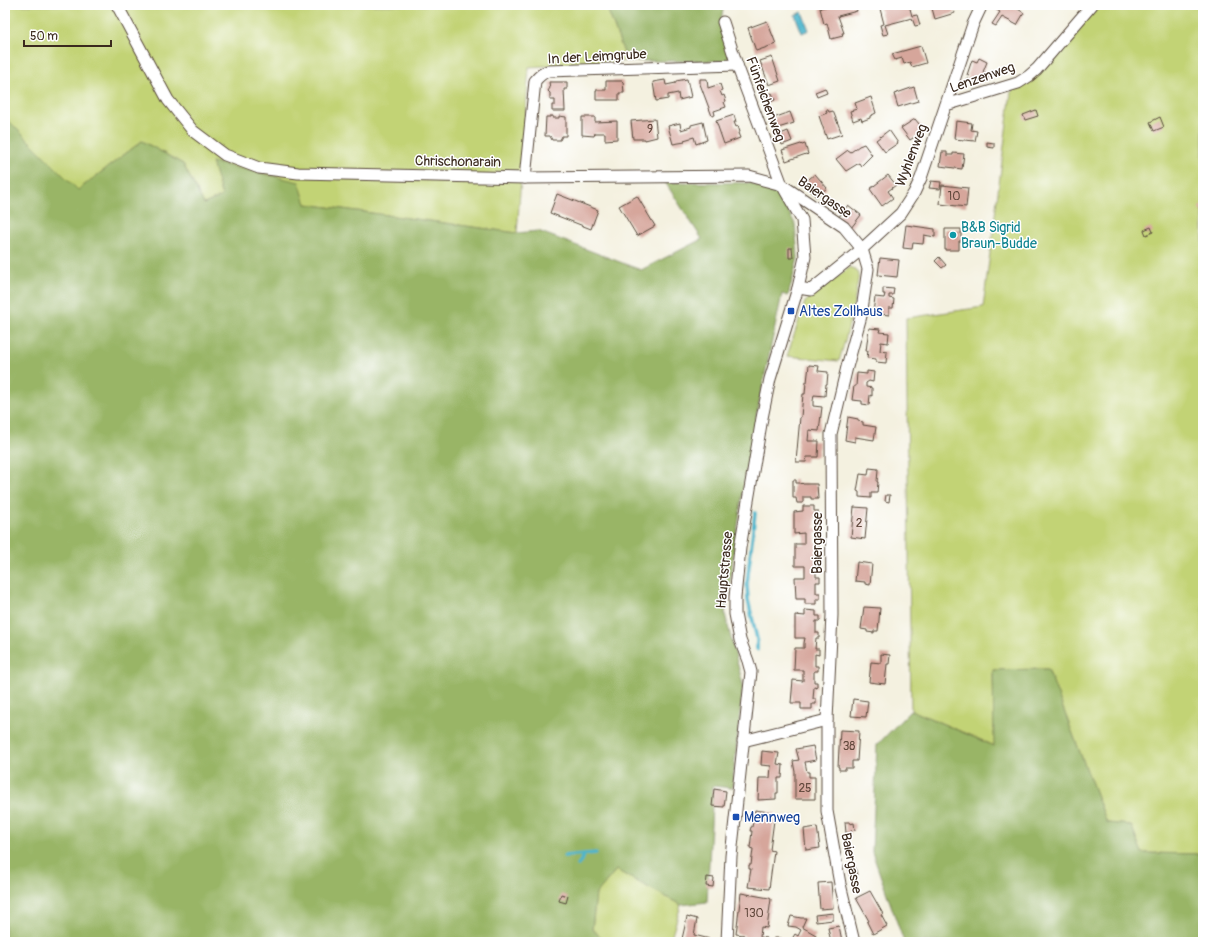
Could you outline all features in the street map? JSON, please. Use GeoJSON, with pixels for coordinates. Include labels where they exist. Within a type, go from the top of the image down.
{"type":"FeatureCollection","features":[{"type":"Feature","properties":{"kind":"street","name":"Chrischonarain"},"geometry":{"type":"LineString","coordinates":[[117,5],[168,100],[193,131],[225,155],[259,168],[298,173],[525,178],[749,176],[782,185]]}},
{"type":"Feature","properties":{"kind":"street","name":"Wyhlenweg"},"geometry":{"type":"LineString","coordinates":[[798,288],[811,290],[862,249],[901,213],[914,193],[920,178],[973,24],[982,5]]}},
{"type":"Feature","properties":{"kind":"street","name":"Lenzenweg"},"geometry":{"type":"LineString","coordinates":[[946,105],[1018,83],[1029,76],[1037,69],[1092,5]]}},
{"type":"Feature","properties":{"kind":"street","name":"Fünfeichenweg"},"geometry":{"type":"LineString","coordinates":[[723,22],[737,65],[782,185]]}},
{"type":"Feature","properties":{"kind":"street","name":"In der Leimgrube"},"geometry":{"type":"LineString","coordinates":[[525,178],[535,81],[542,73],[548,71],[737,65]]}},
{"type":"Feature","properties":{"kind":"street","name":"Baiergasse"},"geometry":{"type":"LineString","coordinates":[[782,185],[844,227],[862,249],[868,269],[861,316],[831,434],[832,615],[827,720],[827,811],[840,884],[854,942]]}},
{"type":"Feature","properties":{"kind":"street","name":"Hauptstrasse"},"geometry":{"type":"LineString","coordinates":[[727,942],[731,856],[751,672],[747,656],[740,640],[735,614],[735,597],[740,548],[770,379],[798,288],[805,257],[802,220],[782,185]]}},
{"type":"Feature","properties":{"kind":"street"},"geometry":{"type":"LineString","coordinates":[[743,741],[827,720]]}},
{"type":"Feature","properties":{"kind":"green space"},"geometry":{"type":"Polygon","coordinates":[[[5,5],[606,5],[627,61],[529,67],[517,233],[306,204],[212,162],[222,196],[204,204],[183,164],[142,141],[78,190],[5,117],[5,5]]]}},
{"type":"Feature","properties":{"kind":"green space"},"geometry":{"type":"Polygon","coordinates":[[[606,5],[724,5],[720,25],[731,61],[627,61],[606,5]]]}},
{"type":"Feature","properties":{"kind":"green space"},"geometry":{"type":"Polygon","coordinates":[[[1098,5],[1203,5],[1203,854],[1142,853],[1131,825],[1107,823],[1048,669],[993,670],[995,746],[911,710],[906,318],[983,307],[1011,92],[1098,5]]]}},
{"type":"Feature","properties":{"kind":"green space"},"geometry":{"type":"Polygon","coordinates":[[[5,117],[78,190],[142,141],[183,164],[204,204],[222,196],[212,162],[299,182],[306,204],[517,233],[538,231],[641,270],[702,239],[665,182],[751,183],[780,195],[795,224],[798,258],[788,296],[782,294],[757,412],[744,483],[725,614],[743,685],[732,788],[713,786],[707,902],[681,905],[616,870],[596,894],[592,929],[606,942],[5,942],[5,117]]]}},
{"type":"Feature","properties":{"kind":"green space"},"geometry":{"type":"Polygon","coordinates":[[[850,267],[859,273],[851,317],[839,361],[787,356],[805,302],[850,267]]]}},
{"type":"Feature","properties":{"kind":"green space"},"geometry":{"type":"Polygon","coordinates":[[[1048,669],[1107,823],[1131,825],[1142,853],[1203,854],[1203,942],[904,942],[872,852],[877,745],[911,710],[994,746],[993,670],[1048,669]]]}},
{"type":"Feature","properties":{"kind":"green space"},"geometry":{"type":"Polygon","coordinates":[[[616,870],[681,905],[670,942],[606,942],[592,929],[596,893],[616,870]]]}},
{"type":"Feature","properties":{"kind":"water"},"geometry":{"type":"Polygon","coordinates":[[[802,12],[809,30],[802,33],[795,15],[802,12]]]}},
{"type":"Feature","properties":{"kind":"building"},"geometry":{"type":"Polygon","coordinates":[[[833,5],[855,5],[857,11],[838,16],[844,33],[842,33],[843,36],[831,39],[827,23],[824,24],[820,8],[833,5]]]}},
{"type":"Feature","properties":{"kind":"building"},"geometry":{"type":"Polygon","coordinates":[[[879,5],[909,5],[912,16],[917,15],[920,25],[915,26],[912,18],[885,25],[888,34],[883,35],[880,25],[884,24],[879,5]]]}},
{"type":"Feature","properties":{"kind":"building"},"geometry":{"type":"Polygon","coordinates":[[[931,5],[952,5],[955,13],[935,19],[931,5]]]}},
{"type":"Feature","properties":{"kind":"building"},"geometry":{"type":"Polygon","coordinates":[[[993,5],[1012,5],[1024,13],[1017,25],[1002,17],[996,26],[992,24],[1000,12],[992,7],[993,5]]]}},
{"type":"Feature","properties":{"kind":"building"},"geometry":{"type":"Polygon","coordinates":[[[767,21],[776,44],[756,51],[748,28],[767,21]]]}},
{"type":"Feature","properties":{"kind":"building"},"geometry":{"type":"Polygon","coordinates":[[[921,46],[926,63],[912,67],[910,62],[904,64],[902,58],[895,60],[892,54],[921,46]]]}},
{"type":"Feature","properties":{"kind":"building"},"geometry":{"type":"Polygon","coordinates":[[[772,57],[780,81],[769,85],[760,61],[772,57]]]}},
{"type":"Feature","properties":{"kind":"building"},"geometry":{"type":"Polygon","coordinates":[[[979,58],[987,62],[983,72],[989,74],[986,82],[980,80],[978,85],[967,81],[969,76],[967,75],[972,60],[977,62],[979,58]]]}},
{"type":"Feature","properties":{"kind":"building"},"geometry":{"type":"Polygon","coordinates":[[[687,79],[691,97],[679,100],[678,93],[668,95],[668,99],[656,101],[653,82],[665,80],[666,85],[687,79]]]}},
{"type":"Feature","properties":{"kind":"building"},"geometry":{"type":"Polygon","coordinates":[[[700,79],[707,79],[708,88],[720,84],[722,90],[720,91],[722,96],[724,95],[726,107],[714,111],[715,115],[712,116],[700,84],[700,79]]]}},
{"type":"Feature","properties":{"kind":"building"},"geometry":{"type":"Polygon","coordinates":[[[606,81],[623,82],[624,93],[619,93],[619,100],[596,100],[596,90],[606,90],[606,81]]]}},
{"type":"Feature","properties":{"kind":"building"},"geometry":{"type":"Polygon","coordinates":[[[549,82],[567,82],[567,89],[564,89],[565,111],[552,111],[552,105],[555,105],[555,100],[550,100],[550,93],[548,91],[550,88],[549,82]]]}},
{"type":"Feature","properties":{"kind":"building"},"geometry":{"type":"Polygon","coordinates":[[[914,87],[918,101],[898,107],[894,94],[914,87]]]}},
{"type":"Feature","properties":{"kind":"building"},"geometry":{"type":"Polygon","coordinates":[[[825,88],[827,93],[817,97],[815,92],[825,88]]]}},
{"type":"Feature","properties":{"kind":"building"},"geometry":{"type":"Polygon","coordinates":[[[772,93],[775,100],[766,104],[763,96],[772,93]]]}},
{"type":"Feature","properties":{"kind":"building"},"geometry":{"type":"Polygon","coordinates":[[[871,97],[876,113],[870,116],[870,118],[862,121],[861,118],[853,121],[850,111],[857,109],[855,103],[871,97]]]}},
{"type":"Feature","properties":{"kind":"building"},"geometry":{"type":"Polygon","coordinates":[[[826,110],[829,112],[833,111],[842,134],[827,139],[819,116],[827,113],[826,110]]]}},
{"type":"Feature","properties":{"kind":"building"},"geometry":{"type":"Polygon","coordinates":[[[1036,110],[1038,116],[1025,120],[1023,115],[1036,110]]]}},
{"type":"Feature","properties":{"kind":"building"},"geometry":{"type":"Polygon","coordinates":[[[790,112],[794,123],[775,129],[771,119],[790,112]]]}},
{"type":"Feature","properties":{"kind":"building"},"geometry":{"type":"Polygon","coordinates":[[[734,115],[736,122],[734,122],[736,127],[738,126],[740,138],[724,144],[716,121],[734,115]]]}},
{"type":"Feature","properties":{"kind":"building"},"geometry":{"type":"Polygon","coordinates":[[[553,116],[553,118],[559,118],[559,116],[566,117],[566,136],[562,136],[560,140],[552,140],[550,136],[545,136],[546,117],[553,116]]]}},
{"type":"Feature","properties":{"kind":"building"},"geometry":{"type":"Polygon","coordinates":[[[582,117],[595,117],[595,122],[617,121],[617,139],[605,140],[605,133],[595,133],[594,136],[582,135],[582,117]]]}},
{"type":"Feature","properties":{"kind":"building"},"geometry":{"type":"Polygon","coordinates":[[[1160,117],[1164,127],[1154,131],[1150,122],[1160,117]]]}},
{"type":"Feature","properties":{"kind":"building"},"geometry":{"type":"Polygon","coordinates":[[[655,119],[657,137],[645,140],[633,139],[631,121],[655,119]]]}},
{"type":"Feature","properties":{"kind":"building"},"geometry":{"type":"Polygon","coordinates":[[[915,119],[924,130],[921,137],[916,136],[910,140],[901,128],[915,119]]]}},
{"type":"Feature","properties":{"kind":"building"},"geometry":{"type":"Polygon","coordinates":[[[956,121],[972,123],[971,130],[977,131],[975,141],[954,139],[956,121]]]}},
{"type":"Feature","properties":{"kind":"building"},"geometry":{"type":"Polygon","coordinates":[[[703,122],[707,140],[696,144],[694,137],[684,140],[685,142],[673,144],[668,126],[680,123],[681,130],[691,127],[691,125],[703,122]]]}},
{"type":"Feature","properties":{"kind":"building"},"geometry":{"type":"Polygon","coordinates":[[[889,130],[898,143],[885,152],[876,140],[889,130]]]}},
{"type":"Feature","properties":{"kind":"building"},"geometry":{"type":"Polygon","coordinates":[[[788,131],[792,141],[782,145],[778,135],[788,131]]]}},
{"type":"Feature","properties":{"kind":"building"},"geometry":{"type":"Polygon","coordinates":[[[987,142],[994,143],[994,148],[987,147],[987,142]]]}},
{"type":"Feature","properties":{"kind":"building"},"geometry":{"type":"Polygon","coordinates":[[[805,144],[808,154],[786,161],[782,150],[805,144]]]}},
{"type":"Feature","properties":{"kind":"building"},"geometry":{"type":"Polygon","coordinates":[[[864,144],[872,155],[861,166],[859,163],[846,171],[836,159],[848,150],[851,152],[864,144]]]}},
{"type":"Feature","properties":{"kind":"building"},"geometry":{"type":"Polygon","coordinates":[[[942,152],[947,152],[947,155],[953,155],[953,153],[964,154],[962,169],[940,166],[942,152]]]}},
{"type":"Feature","properties":{"kind":"building"},"geometry":{"type":"Polygon","coordinates":[[[815,174],[827,188],[816,197],[804,183],[815,174]]]}},
{"type":"Feature","properties":{"kind":"building"},"geometry":{"type":"Polygon","coordinates":[[[888,175],[896,185],[888,191],[893,198],[882,206],[870,189],[888,175]]]}},
{"type":"Feature","properties":{"kind":"building"},"geometry":{"type":"Polygon","coordinates":[[[931,181],[941,182],[940,189],[929,188],[931,181]]]}},
{"type":"Feature","properties":{"kind":"building"},"geometry":{"type":"Polygon","coordinates":[[[942,185],[968,188],[966,207],[940,204],[942,185]]]}},
{"type":"Feature","properties":{"kind":"building"},"geometry":{"type":"Polygon","coordinates":[[[557,194],[598,210],[591,229],[550,213],[557,194]]]}},
{"type":"Feature","properties":{"kind":"building"},"geometry":{"type":"Polygon","coordinates":[[[637,196],[655,226],[637,236],[619,206],[637,196]]]}},
{"type":"Feature","properties":{"kind":"building"},"geometry":{"type":"Polygon","coordinates":[[[848,205],[861,215],[851,228],[838,218],[848,205]]]}},
{"type":"Feature","properties":{"kind":"building"},"geometry":{"type":"Polygon","coordinates":[[[1203,205],[1203,211],[1201,212],[1199,207],[1203,205]]]}},
{"type":"Feature","properties":{"kind":"building"},"geometry":{"type":"Polygon","coordinates":[[[906,225],[935,229],[935,237],[924,235],[923,244],[913,243],[912,249],[903,248],[906,225]]]}},
{"type":"Feature","properties":{"kind":"building"},"geometry":{"type":"Polygon","coordinates":[[[1151,227],[1153,232],[1146,235],[1144,230],[1151,227]]]}},
{"type":"Feature","properties":{"kind":"building","name":"B&B Sigrid Braun-Budde"},"geometry":{"type":"Polygon","coordinates":[[[945,229],[961,229],[959,250],[945,250],[945,229]]]}},
{"type":"Feature","properties":{"kind":"building"},"geometry":{"type":"Polygon","coordinates":[[[789,248],[792,248],[793,258],[789,258],[789,248]]]}},
{"type":"Feature","properties":{"kind":"building"},"geometry":{"type":"Polygon","coordinates":[[[939,257],[946,265],[942,268],[935,261],[939,257]]]}},
{"type":"Feature","properties":{"kind":"building"},"geometry":{"type":"Polygon","coordinates":[[[880,258],[899,260],[897,277],[878,275],[880,258]]]}},
{"type":"Feature","properties":{"kind":"building"},"geometry":{"type":"Polygon","coordinates":[[[883,288],[894,289],[893,295],[889,295],[889,298],[894,299],[893,308],[889,308],[889,315],[873,313],[875,297],[884,298],[885,294],[883,294],[883,288]]]}},
{"type":"Feature","properties":{"kind":"building"},"geometry":{"type":"Polygon","coordinates":[[[869,328],[880,329],[879,332],[889,333],[888,343],[881,342],[880,351],[887,352],[886,363],[876,362],[876,359],[867,358],[868,351],[866,351],[869,328]]]}},
{"type":"Feature","properties":{"kind":"building"},"geometry":{"type":"Polygon","coordinates":[[[809,365],[819,366],[818,371],[828,372],[825,396],[814,395],[813,401],[813,406],[822,407],[819,431],[809,430],[808,441],[819,441],[818,457],[807,457],[806,462],[796,462],[803,394],[805,394],[809,365]]]}},
{"type":"Feature","properties":{"kind":"building"},"geometry":{"type":"Polygon","coordinates":[[[867,371],[874,372],[873,382],[869,381],[866,383],[866,387],[872,388],[872,396],[870,395],[869,405],[862,404],[862,401],[852,400],[854,386],[856,386],[857,373],[867,374],[867,371]]]}},
{"type":"Feature","properties":{"kind":"building"},"geometry":{"type":"Polygon","coordinates":[[[848,417],[858,419],[858,421],[863,422],[863,425],[876,427],[874,440],[855,437],[855,442],[845,440],[848,417]]]}},
{"type":"Feature","properties":{"kind":"building"},"geometry":{"type":"Polygon","coordinates":[[[869,468],[878,469],[877,493],[871,493],[871,498],[859,497],[859,492],[857,491],[860,474],[868,475],[869,468]]]}},
{"type":"Feature","properties":{"kind":"building"},"geometry":{"type":"Polygon","coordinates":[[[793,480],[796,480],[796,483],[801,484],[817,484],[818,499],[803,497],[803,503],[797,503],[796,498],[793,498],[793,480]]]}},
{"type":"Feature","properties":{"kind":"building"},"geometry":{"type":"Polygon","coordinates":[[[886,495],[890,495],[889,502],[885,501],[886,495]]]}},
{"type":"Feature","properties":{"kind":"building"},"geometry":{"type":"Polygon","coordinates":[[[803,506],[814,506],[814,511],[818,511],[818,516],[815,516],[815,528],[818,528],[819,533],[815,533],[816,544],[819,544],[819,549],[816,549],[816,561],[820,560],[820,566],[816,566],[816,577],[820,577],[820,582],[816,582],[816,593],[820,593],[820,599],[816,599],[816,604],[805,604],[805,599],[796,599],[795,577],[805,577],[805,566],[795,566],[795,544],[804,544],[804,533],[794,534],[794,512],[803,511],[803,506]]]}},
{"type":"Feature","properties":{"kind":"building"},"geometry":{"type":"Polygon","coordinates":[[[854,507],[868,508],[865,539],[851,537],[854,507]]]}},
{"type":"Feature","properties":{"kind":"building"},"geometry":{"type":"Polygon","coordinates":[[[857,562],[872,564],[870,585],[865,584],[865,582],[855,581],[857,562]]]}},
{"type":"Feature","properties":{"kind":"building"},"geometry":{"type":"Polygon","coordinates":[[[864,607],[880,608],[878,631],[874,631],[874,633],[861,629],[864,607]]]}},
{"type":"Feature","properties":{"kind":"building"},"geometry":{"type":"Polygon","coordinates":[[[805,610],[816,611],[816,616],[820,616],[820,621],[816,621],[816,633],[819,633],[819,638],[816,638],[815,649],[819,649],[819,655],[815,654],[815,666],[818,666],[818,671],[814,671],[814,682],[817,682],[817,688],[814,687],[813,699],[816,699],[816,704],[812,704],[812,709],[801,709],[801,703],[791,703],[793,680],[803,681],[803,670],[794,670],[795,648],[804,648],[805,638],[795,638],[795,615],[805,616],[805,610]]]}},
{"type":"Feature","properties":{"kind":"building"},"geometry":{"type":"Polygon","coordinates":[[[881,654],[890,655],[889,664],[887,664],[885,684],[869,682],[871,662],[881,663],[881,654]]]}},
{"type":"Feature","properties":{"kind":"building"},"geometry":{"type":"Polygon","coordinates":[[[853,699],[868,701],[866,717],[851,716],[853,699]]]}},
{"type":"Feature","properties":{"kind":"building"},"geometry":{"type":"Polygon","coordinates":[[[840,730],[859,731],[857,761],[852,761],[852,768],[845,768],[845,770],[839,770],[838,767],[840,730]]]}},
{"type":"Feature","properties":{"kind":"building"},"geometry":{"type":"Polygon","coordinates":[[[813,746],[816,760],[805,762],[807,772],[809,772],[809,777],[815,777],[815,799],[795,799],[795,772],[793,761],[799,760],[796,749],[813,746]]]}},
{"type":"Feature","properties":{"kind":"building"},"geometry":{"type":"Polygon","coordinates":[[[762,751],[779,753],[777,764],[783,765],[782,778],[778,778],[778,793],[776,793],[776,799],[758,800],[759,778],[770,778],[771,766],[761,765],[762,751]]]}},
{"type":"Feature","properties":{"kind":"building"},"geometry":{"type":"Polygon","coordinates":[[[714,789],[726,791],[724,807],[712,806],[714,789]]]}},
{"type":"Feature","properties":{"kind":"building"},"geometry":{"type":"Polygon","coordinates":[[[755,810],[775,813],[770,850],[774,851],[769,889],[748,887],[751,869],[749,869],[749,865],[751,865],[753,849],[750,848],[752,831],[750,831],[755,810]]]}},
{"type":"Feature","properties":{"kind":"building"},"geometry":{"type":"Polygon","coordinates":[[[845,822],[850,822],[850,824],[854,823],[855,830],[851,831],[851,833],[846,833],[845,822]]]}},
{"type":"Feature","properties":{"kind":"building"},"geometry":{"type":"Polygon","coordinates":[[[817,827],[820,848],[806,850],[804,829],[817,827]]]}},
{"type":"Feature","properties":{"kind":"building"},"geometry":{"type":"Polygon","coordinates":[[[854,863],[857,875],[850,876],[848,865],[854,863]]]}},
{"type":"Feature","properties":{"kind":"building"},"geometry":{"type":"Polygon","coordinates":[[[707,877],[714,878],[713,887],[706,886],[707,877]]]}},
{"type":"Feature","properties":{"kind":"building"},"geometry":{"type":"Polygon","coordinates":[[[831,882],[833,908],[820,909],[818,883],[831,882]]]}},
{"type":"Feature","properties":{"kind":"building"},"geometry":{"type":"Polygon","coordinates":[[[870,891],[883,914],[881,915],[887,926],[873,934],[867,922],[869,921],[856,898],[870,891]]]}},
{"type":"Feature","properties":{"kind":"building"},"geometry":{"type":"Polygon","coordinates":[[[741,893],[771,899],[767,928],[761,927],[760,937],[767,938],[766,941],[758,940],[758,942],[743,942],[744,935],[736,934],[741,893]]]}},
{"type":"Feature","properties":{"kind":"building"},"geometry":{"type":"Polygon","coordinates":[[[561,894],[568,896],[566,903],[559,901],[561,894]]]}},
{"type":"Feature","properties":{"kind":"building"},"geometry":{"type":"Polygon","coordinates":[[[833,913],[833,920],[816,922],[815,915],[833,913]]]}},
{"type":"Feature","properties":{"kind":"building"},"geometry":{"type":"Polygon","coordinates":[[[791,916],[806,918],[802,927],[816,935],[812,942],[790,942],[795,934],[798,936],[801,930],[796,927],[788,926],[791,916]]]}},
{"type":"Feature","properties":{"kind":"building"},"geometry":{"type":"Polygon","coordinates":[[[687,917],[697,919],[694,935],[710,939],[710,942],[691,942],[682,939],[687,917]]]}},
{"type":"Feature","properties":{"kind":"building"},"geometry":{"type":"Polygon","coordinates":[[[839,926],[842,941],[831,942],[828,928],[839,926]]]}},
{"type":"Feature","properties":{"kind":"building"},"geometry":{"type":"Polygon","coordinates":[[[774,938],[781,938],[781,942],[774,942],[774,938]]]}},
{"type":"Feature","properties":{"kind":"waterway"},"geometry":{"type":"LineString","coordinates":[[755,513],[747,584],[748,600],[757,639],[757,649]]}},
{"type":"Feature","properties":{"kind":"waterway"},"geometry":{"type":"LineString","coordinates":[[564,856],[596,853]]}},
{"type":"Feature","properties":{"kind":"waterway"},"geometry":{"type":"LineString","coordinates":[[578,865],[585,854]]}},
{"type":"Feature","properties":{"kind":"place","name":"B&B Sigrid Braun-Budde"},"geometry":{"type":"Point","coordinates":[953,235]}},
{"type":"Feature","properties":{"kind":"place","name":"Altes Zollhaus"},"geometry":{"type":"Point","coordinates":[791,311]}},
{"type":"Feature","properties":{"kind":"place","name":"Mennweg"},"geometry":{"type":"Point","coordinates":[736,817]}}]}
